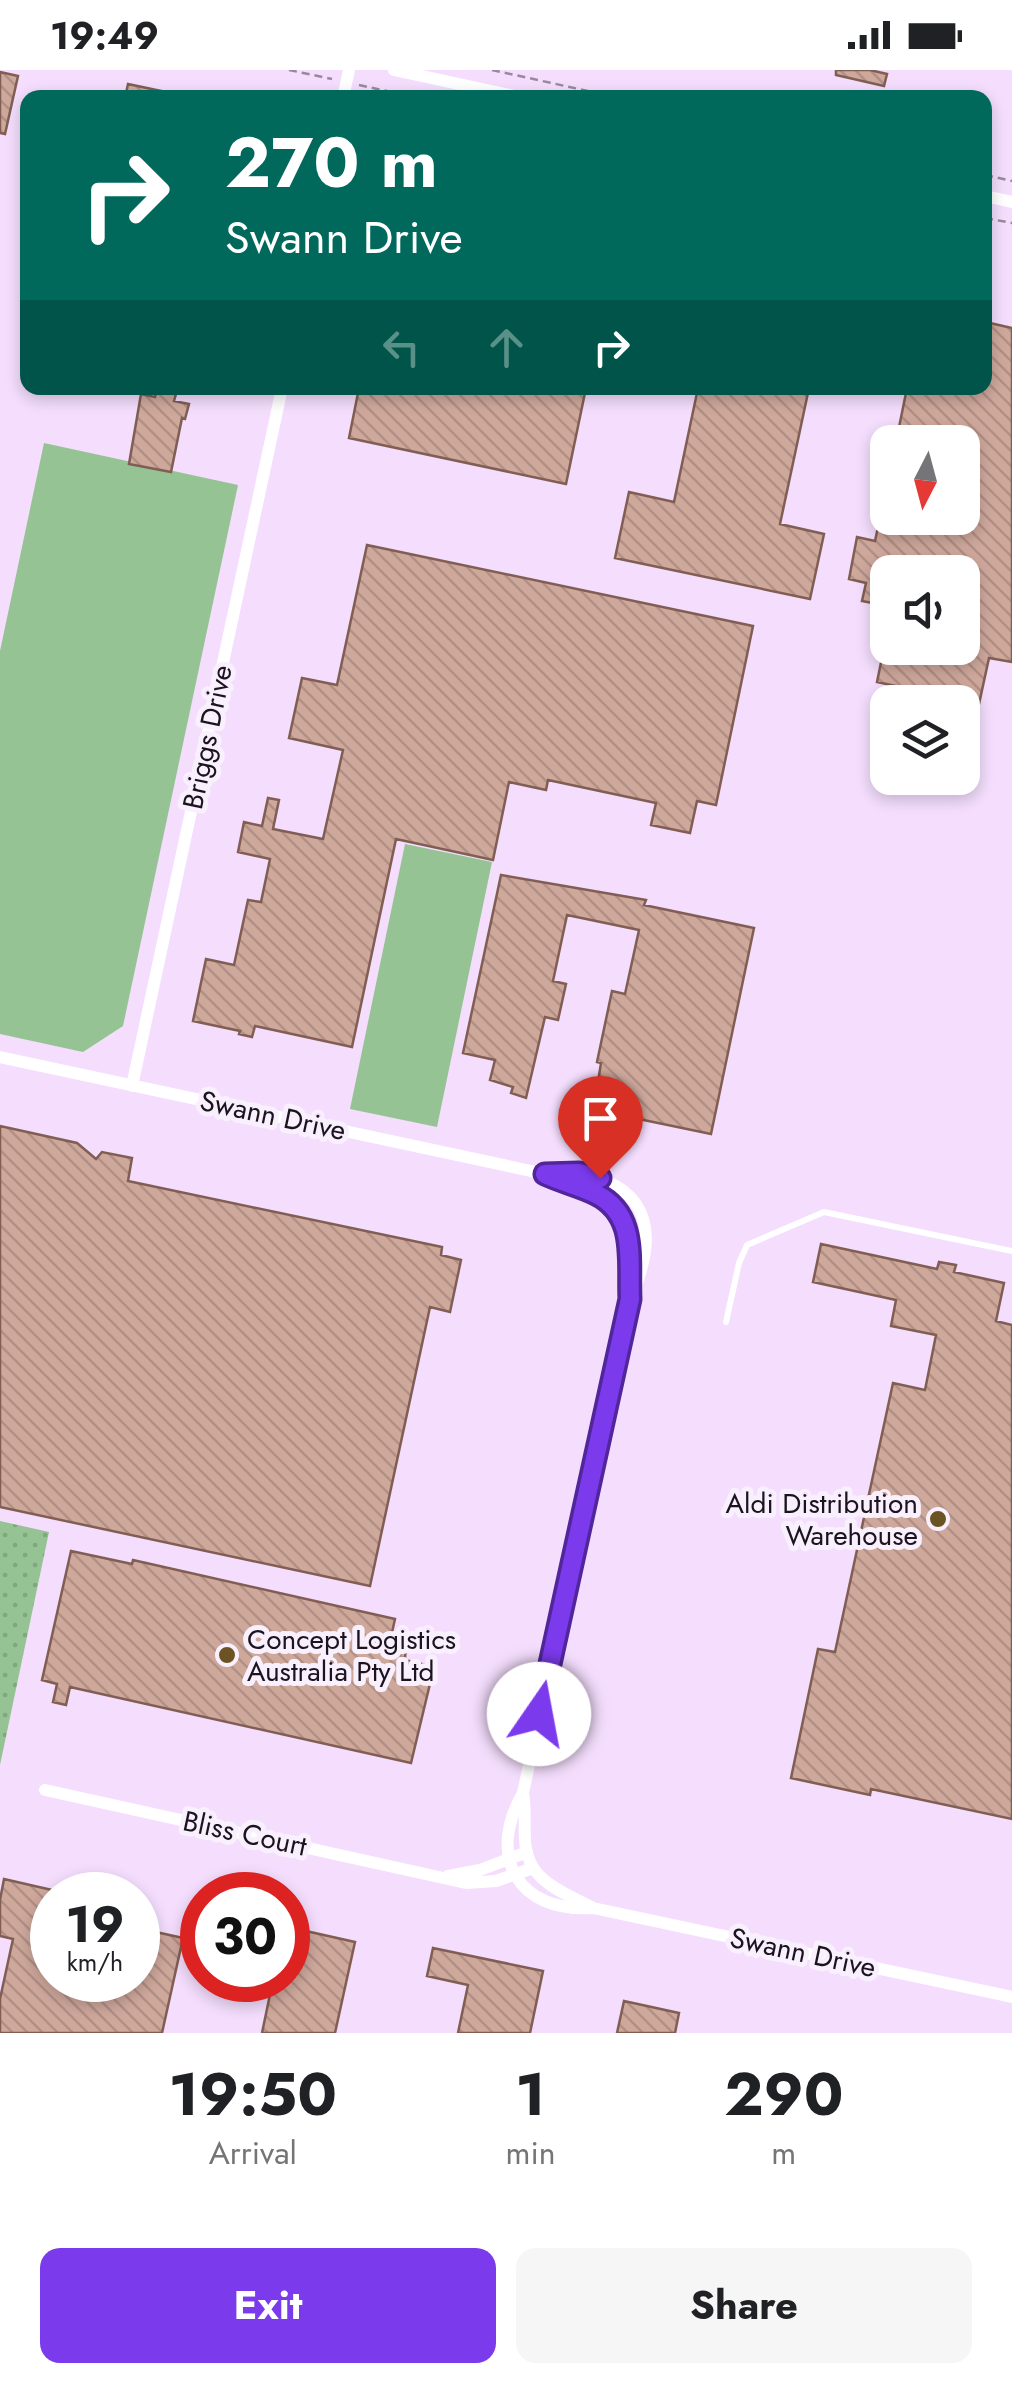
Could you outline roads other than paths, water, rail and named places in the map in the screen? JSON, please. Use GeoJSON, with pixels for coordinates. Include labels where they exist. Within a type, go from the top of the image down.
{"type":"FeatureCollection","features":[{"type":"Feature","properties":{"kind":"street"},"geometry":{"type":"LineString","coordinates":[[394,70],[486,90]]}},
{"type":"Feature","properties":{"kind":"street","name":"Briggs Drive"},"geometry":{"type":"LineString","coordinates":[[132,1086],[280,395]]}},
{"type":"Feature","properties":{"kind":"street","name":"Swann Drive"},"geometry":{"type":"LineString","coordinates":[[0,1057],[545,1174],[579,1173],[600,1178],[626,1193],[637,1206],[647,1246],[643,1270],[630,1299],[523,1793],[508,1832],[509,1859],[514,1876],[524,1889],[543,1902],[570,1909],[593,1908]]}},
{"type":"Feature","properties":{"kind":"street","name":"Bliss Court"},"geometry":{"type":"LineString","coordinates":[[45,1790],[474,1884],[533,1868]]}},
{"type":"Feature","properties":{"kind":"street","name":"Swann Drive"},"geometry":{"type":"LineString","coordinates":[[523,1793],[527,1852],[533,1868],[550,1887],[593,1908],[1012,1997]]}},
{"type":"Feature","properties":{"kind":"street","name":"Bliss Court"},"geometry":{"type":"LineString","coordinates":[[446,1876],[480,1870],[527,1852]]}},
{"type":"Feature","properties":{"kind":"lane"},"geometry":{"type":"LineString","coordinates":[[726,1322],[747,1245],[819,1213],[1012,1251]]}},
{"type":"Feature","properties":{"kind":"place","name":"Aldi Distribution Warehouse"},"geometry":{"type":"Point","coordinates":[938,1519]}},
{"type":"Feature","properties":{"kind":"place","name":"Concept Logistics Australia Pty Ltd"},"geometry":{"type":"Point","coordinates":[227,1655]}}]}
